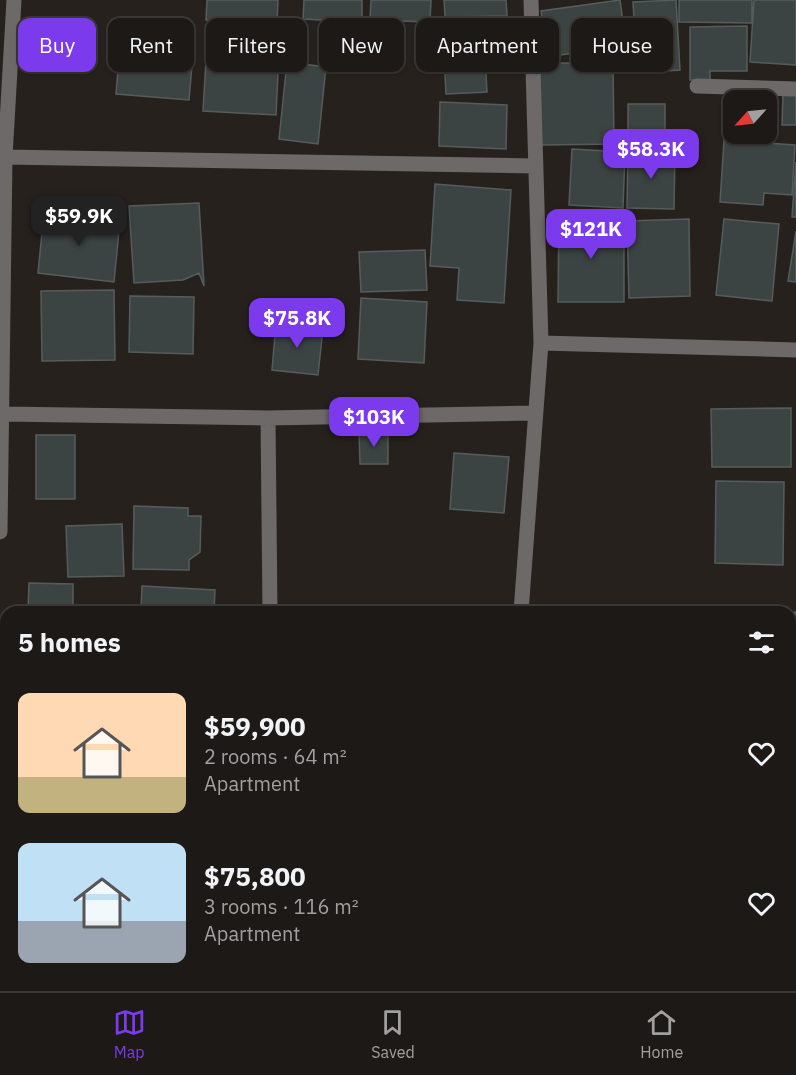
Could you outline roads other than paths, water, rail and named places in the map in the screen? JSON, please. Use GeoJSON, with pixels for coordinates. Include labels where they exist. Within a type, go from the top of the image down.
{"type":"FeatureCollection","features":[{"type":"Feature","properties":{"kind":"street"},"geometry":{"type":"LineString","coordinates":[[0,532],[5,72],[14,0]]}},
{"type":"Feature","properties":{"kind":"street"},"geometry":{"type":"LineString","coordinates":[[521,606],[541,343],[531,0]]}},
{"type":"Feature","properties":{"kind":"street"},"geometry":{"type":"LineString","coordinates":[[697,86],[796,89]]}},
{"type":"Feature","properties":{"kind":"street"},"geometry":{"type":"LineString","coordinates":[[5,157],[535,166]]}},
{"type":"Feature","properties":{"kind":"street"},"geometry":{"type":"LineString","coordinates":[[541,343],[796,350]]}},
{"type":"Feature","properties":{"kind":"street"},"geometry":{"type":"LineString","coordinates":[[3,414],[268,418],[535,413]]}},
{"type":"Feature","properties":{"kind":"street"},"geometry":{"type":"LineString","coordinates":[[268,418],[270,606]]}}]}
